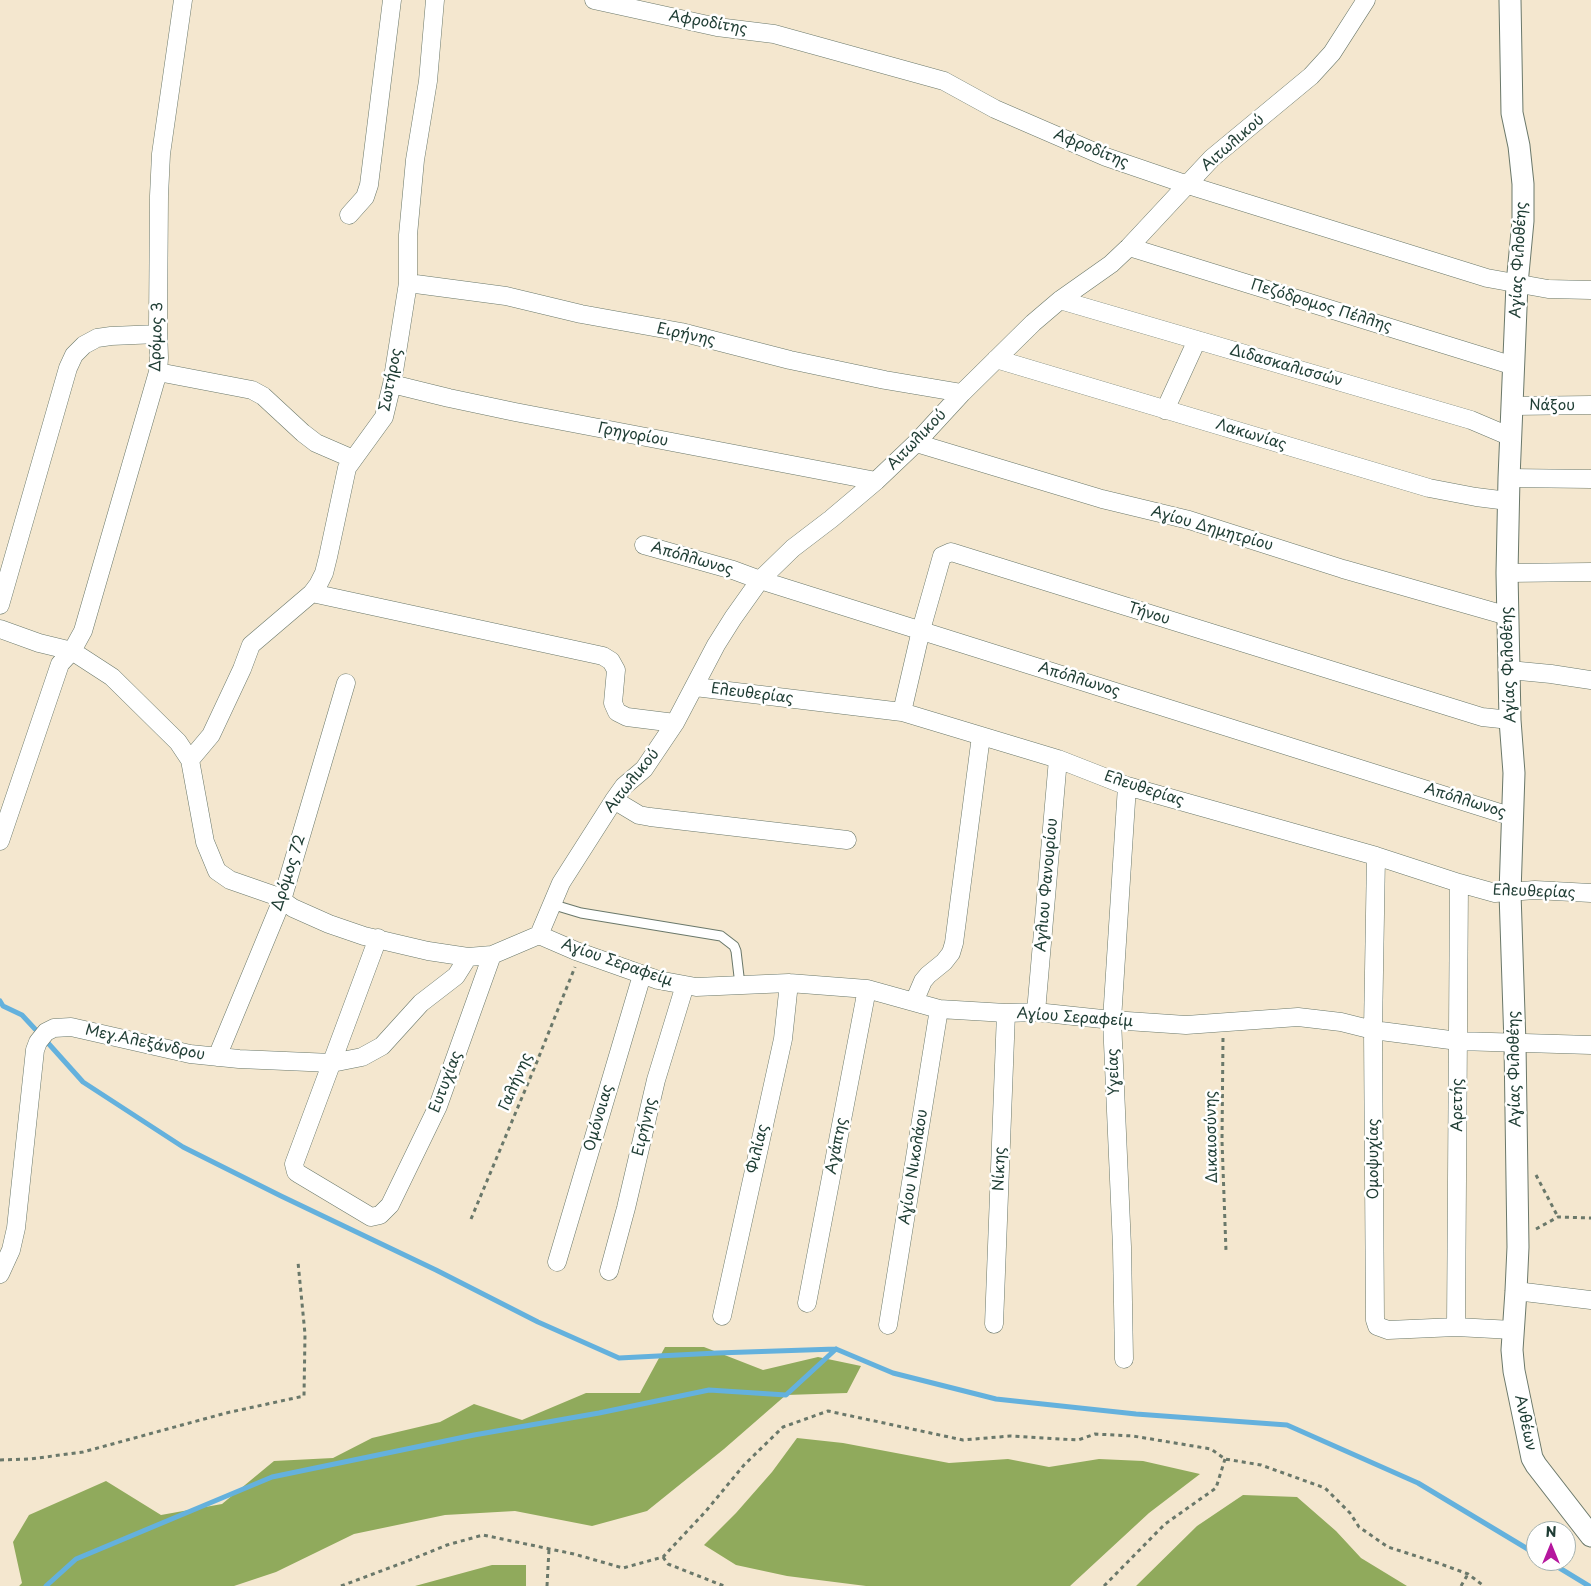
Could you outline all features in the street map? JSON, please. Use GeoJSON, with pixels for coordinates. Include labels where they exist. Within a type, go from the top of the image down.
{"type":"FeatureCollection","features":[{"type":"Feature","properties":{"kind":"street","name":"Δρόμος 3"},"geometry":{"type":"LineString","coordinates":[[0,840],[60,664],[82,631],[158,372],[161,154],[183,0]]}},
{"type":"Feature","properties":{"kind":"street"},"geometry":{"type":"LineString","coordinates":[[349,215],[365,197],[369,185],[392,0]]}},
{"type":"Feature","properties":{"kind":"street","name":"Σωτήρος"},"geometry":{"type":"LineString","coordinates":[[190,760],[210,735],[251,646],[312,593],[324,573],[347,468],[384,417],[392,384],[408,283],[408,235],[415,160],[428,81],[436,0]]}},
{"type":"Feature","properties":{"kind":"street","name":"Αφροδίτης"},"geometry":{"type":"LineString","coordinates":[[594,0],[717,27],[774,34],[944,81],[995,109],[1106,157],[1188,185],[1487,278],[1548,289],[1591,290]]}},
{"type":"Feature","properties":{"kind":"street","name":"Αιτωλικού"},"geometry":{"type":"LineString","coordinates":[[539,935],[561,884],[614,800],[624,786],[644,769],[675,723],[732,618],[760,580],[793,548],[832,519],[876,481],[1034,323],[1060,300],[1111,264],[1212,158],[1311,76],[1332,53],[1366,0]]}},
{"type":"Feature","properties":{"kind":"street","name":"Αγίας Φιλοθέης"},"geometry":{"type":"LineString","coordinates":[[1510,0],[1512,113],[1519,146],[1523,184],[1523,221],[1517,284],[1513,406],[1510,437],[1507,573],[1510,720],[1514,773],[1510,893],[1515,1044],[1518,1247],[1512,1340]]}},
{"type":"Feature","properties":{"kind":"street","name":"Πεζόδρομος Πέλλης"},"geometry":{"type":"LineString","coordinates":[[1129,247],[1514,366]]}},
{"type":"Feature","properties":{"kind":"street","name":"Ειρήνης"},"geometry":{"type":"LineString","coordinates":[[408,283],[506,296],[581,314],[681,332],[790,360],[962,393]]}},
{"type":"Feature","properties":{"kind":"street","name":"Διδασκαλισσών"},"geometry":{"type":"LineString","coordinates":[[1060,300],[1471,420],[1510,437]]}},
{"type":"Feature","properties":{"kind":"street"},"geometry":{"type":"LineString","coordinates":[[0,605],[68,368],[74,355],[84,345],[97,338],[158,334]]}},
{"type":"Feature","properties":{"kind":"street"},"geometry":{"type":"LineString","coordinates":[[1165,410],[1197,340]]}},
{"type":"Feature","properties":{"kind":"street","name":"Λακωνίας"},"geometry":{"type":"LineString","coordinates":[[996,359],[1429,488],[1508,501]]}},
{"type":"Feature","properties":{"kind":"street"},"geometry":{"type":"LineString","coordinates":[[158,372],[252,390],[263,396],[302,433],[316,443],[353,459]]}},
{"type":"Feature","properties":{"kind":"street","name":"Γρηγορίου"},"geometry":{"type":"LineString","coordinates":[[392,384],[524,414],[876,481]]}},
{"type":"Feature","properties":{"kind":"street","name":"Νάξου"},"geometry":{"type":"LineString","coordinates":[[1513,406],[1591,406]]}},
{"type":"Feature","properties":{"kind":"street","name":"Αγίου Δημητρίου"},"geometry":{"type":"LineString","coordinates":[[916,443],[1102,499],[1189,520],[1343,569],[1508,616]]}},
{"type":"Feature","properties":{"kind":"street"},"geometry":{"type":"LineString","coordinates":[[1509,478],[1591,479]]}},
{"type":"Feature","properties":{"kind":"street","name":"Απόλλωνος"},"geometry":{"type":"LineString","coordinates":[[644,545],[733,570],[1513,816]]}},
{"type":"Feature","properties":{"kind":"street","name":"Τήνου"},"geometry":{"type":"LineString","coordinates":[[902,712],[921,630],[942,556],[951,552],[1482,717],[1510,720]]}},
{"type":"Feature","properties":{"kind":"street"},"geometry":{"type":"LineString","coordinates":[[1507,573],[1591,572]]}},
{"type":"Feature","properties":{"kind":"street"},"geometry":{"type":"LineString","coordinates":[[312,593],[603,656],[611,661],[616,670],[613,703],[618,712],[627,717],[675,723]]}},
{"type":"Feature","properties":{"kind":"street"},"geometry":{"type":"LineString","coordinates":[[0,629],[39,642],[112,676],[178,742],[190,760],[206,842],[217,871],[230,880],[276,896],[293,908],[329,924],[364,936],[428,951],[468,957],[492,955],[539,935]]}},
{"type":"Feature","properties":{"kind":"street"},"geometry":{"type":"LineString","coordinates":[[1509,670],[1591,680]]}},
{"type":"Feature","properties":{"kind":"street","name":"Δρόμος 72"},"geometry":{"type":"LineString","coordinates":[[217,1057],[282,900],[346,683]]}},
{"type":"Feature","properties":{"kind":"street","name":"Ελευθερίας"},"geometry":{"type":"LineString","coordinates":[[695,687],[902,712],[1058,759],[1127,786],[1376,856],[1460,884],[1495,893],[1535,890],[1591,894]]}},
{"type":"Feature","properties":{"kind":"street"},"geometry":{"type":"LineString","coordinates":[[914,1002],[923,982],[928,975],[944,962],[954,944],[981,736]]}},
{"type":"Feature","properties":{"kind":"street","name":"Αγλιου Φανουρίου"},"geometry":{"type":"LineString","coordinates":[[1036,1012],[1058,759]]}},
{"type":"Feature","properties":{"kind":"street","name":"Υγείας"},"geometry":{"type":"LineString","coordinates":[[1124,1359],[1122,1247],[1112,1020],[1127,786]]}},
{"type":"Feature","properties":{"kind":"street"},"geometry":{"type":"LineString","coordinates":[[614,800],[639,815],[650,817],[847,840]]}},
{"type":"Feature","properties":{"kind":"street","name":"Ομοψυχίας"},"geometry":{"type":"LineString","coordinates":[[1376,856],[1373,1030],[1375,1320],[1377,1326],[1388,1330],[1456,1327],[1512,1340]]}},
{"type":"Feature","properties":{"kind":"street","name":"Αρετής"},"geometry":{"type":"LineString","coordinates":[[1456,1327],[1460,884]]}},
{"type":"Feature","properties":{"kind":"street","name":"Αγίου Σεραφείμ"},"geometry":{"type":"LineString","coordinates":[[539,935],[658,980],[696,987],[789,982],[867,990],[939,1008],[1006,1013],[1036,1012],[1186,1025],[1298,1017],[1341,1022],[1373,1030],[1458,1042],[1591,1045]]}},
{"type":"Feature","properties":{"kind":"street"},"geometry":{"type":"LineString","coordinates":[[332,1063],[378,938]]}},
{"type":"Feature","properties":{"kind":"street","name":"Ευτυχίας"},"geometry":{"type":"LineString","coordinates":[[332,1063],[294,1160],[294,1168],[299,1174],[367,1216],[380,1216],[390,1205],[438,1106],[492,955]]}},
{"type":"Feature","properties":{"kind":"street","name":"Μεγ.Αλεξάνδρου"},"geometry":{"type":"LineString","coordinates":[[0,1274],[11,1250],[16,1228],[33,1059],[41,1037],[54,1028],[71,1027],[190,1054],[239,1059],[332,1063],[362,1057],[382,1046],[421,1003],[456,976],[468,957]]}},
{"type":"Feature","properties":{"kind":"street","name":"Ομόνοιας"},"geometry":{"type":"LineString","coordinates":[[557,1262],[642,974]]}},
{"type":"Feature","properties":{"kind":"street","name":"Φιλίας"},"geometry":{"type":"LineString","coordinates":[[722,1316],[783,1039],[789,982]]}},
{"type":"Feature","properties":{"kind":"street","name":"Ειρήνης"},"geometry":{"type":"LineString","coordinates":[[608,1271],[626,1208],[656,1080],[685,985]]}},
{"type":"Feature","properties":{"kind":"street","name":"Αγάπης"},"geometry":{"type":"LineString","coordinates":[[807,1303],[867,990]]}},
{"type":"Feature","properties":{"kind":"street","name":"Αγίου Νικολάου"},"geometry":{"type":"LineString","coordinates":[[888,1325],[939,1008]]}},
{"type":"Feature","properties":{"kind":"street","name":"Νίκης"},"geometry":{"type":"LineString","coordinates":[[994,1324],[1006,1013]]}},
{"type":"Feature","properties":{"kind":"street"},"geometry":{"type":"LineString","coordinates":[[1516,1291],[1591,1300]]}},
{"type":"Feature","properties":{"kind":"street","name":"Ανθέων"},"geometry":{"type":"LineString","coordinates":[[1512,1340],[1514,1371],[1532,1458],[1591,1536]]}},
{"type":"Feature","properties":{"kind":"lane"},"geometry":{"type":"LineString","coordinates":[[551,904],[581,913],[721,936],[734,946],[736,951],[740,985]]}},
{"type":"Feature","properties":{"kind":"path","name":"Γαλήνης"},"geometry":{"type":"LineString","coordinates":[[471,1220],[581,952]]}},
{"type":"Feature","properties":{"kind":"path","name":"Δικαιοσύνης"},"geometry":{"type":"LineString","coordinates":[[1223,1022],[1222,1141],[1226,1251]]}},
{"type":"Feature","properties":{"kind":"path"},"geometry":{"type":"LineString","coordinates":[[1516,1146],[1523,1150],[1558,1216]]}},
{"type":"Feature","properties":{"kind":"path"},"geometry":{"type":"LineString","coordinates":[[1518,1247],[1537,1228],[1558,1216],[1591,1218]]}},
{"type":"Feature","properties":{"kind":"path"},"geometry":{"type":"LineString","coordinates":[[0,1460],[30,1459],[83,1452],[226,1413],[304,1396],[305,1334],[298,1262]]}},
{"type":"Feature","properties":{"kind":"path"},"geometry":{"type":"LineString","coordinates":[[341,1586],[447,1544],[483,1535],[574,1554],[623,1568],[663,1556],[706,1510],[744,1465],[783,1427],[828,1411],[963,1440],[1010,1436],[1078,1440],[1095,1434],[1133,1436],[1211,1450],[1225,1459],[1261,1465],[1325,1488],[1350,1513],[1359,1527],[1388,1547],[1468,1574],[1484,1586]]}},
{"type":"Feature","properties":{"kind":"path"},"geometry":{"type":"LineString","coordinates":[[1104,1586],[1166,1524],[1216,1488],[1225,1459]]}},
{"type":"Feature","properties":{"kind":"path"},"geometry":{"type":"LineString","coordinates":[[547,1586],[549,1549]]}},
{"type":"Feature","properties":{"kind":"path"},"geometry":{"type":"LineString","coordinates":[[663,1556],[668,1564],[724,1586]]}},
{"type":"Feature","properties":{"kind":"path"},"geometry":{"type":"LineString","coordinates":[[1461,1586],[1468,1574]]}},
{"type":"Feature","properties":{"kind":"green space"},"geometry":{"type":"Polygon","coordinates":[[[665,1347],[704,1347],[763,1370],[818,1357],[861,1366],[847,1393],[786,1395],[724,1449],[647,1511],[592,1526],[515,1511],[445,1515],[354,1534],[276,1572],[234,1586],[19,1586],[22,1583],[13,1542],[29,1515],[106,1481],[161,1515],[222,1504],[274,1461],[333,1458],[372,1438],[440,1422],[474,1404],[522,1420],[586,1393],[640,1393],[665,1347]]]}},
{"type":"Feature","properties":{"kind":"green space"},"geometry":{"type":"Polygon","coordinates":[[[797,1438],[843,1443],[949,1463],[1008,1459],[1049,1467],[1099,1459],[1143,1461],[1200,1474],[1149,1513],[1070,1586],[866,1586],[787,1576],[736,1565],[704,1545],[736,1513],[772,1472],[797,1438]]]}},
{"type":"Feature","properties":{"kind":"green space"},"geometry":{"type":"Polygon","coordinates":[[[1243,1495],[1297,1497],[1336,1531],[1361,1558],[1407,1586],[1136,1586],[1197,1526],[1243,1495]]]}},
{"type":"Feature","properties":{"kind":"green space"},"geometry":{"type":"Polygon","coordinates":[[[492,1565],[526,1565],[526,1586],[415,1586],[492,1565]]]}},
{"type":"Feature","properties":{"kind":"waterway"},"geometry":{"type":"LineString","coordinates":[[0,1001],[3,1006],[22,1015],[35,1029]]}},
{"type":"Feature","properties":{"kind":"waterway"},"geometry":{"type":"LineString","coordinates":[[48,1043],[83,1082],[183,1147],[436,1270],[538,1322],[619,1358],[836,1349],[893,1373],[996,1399],[1136,1414],[1287,1425],[1418,1483],[1526,1548]]}},
{"type":"Feature","properties":{"kind":"waterway"},"geometry":{"type":"LineString","coordinates":[[46,1586],[76,1559],[272,1477],[474,1435],[599,1413],[709,1390],[786,1395],[836,1349]]}},
{"type":"Feature","properties":{"kind":"waterway"},"geometry":{"type":"LineString","coordinates":[[1564,1571],[1589,1586]]}}]}
